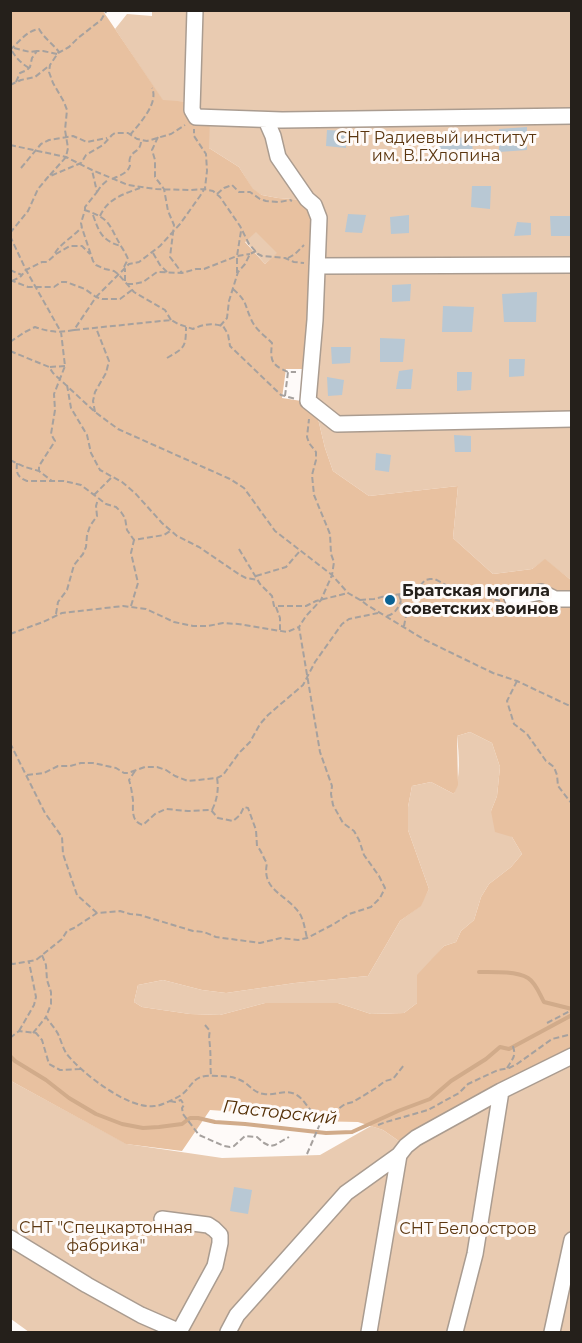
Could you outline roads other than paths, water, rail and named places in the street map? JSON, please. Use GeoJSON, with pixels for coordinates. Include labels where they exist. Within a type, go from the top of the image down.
{"type":"FeatureCollection","features":[{"type":"Feature","properties":{"kind":"street"},"geometry":{"type":"LineString","coordinates":[[195,10],[192,112],[195,118],[266,120],[572,116]]}},
{"type":"Feature","properties":{"kind":"street"},"geometry":{"type":"LineString","coordinates":[[266,120],[278,157],[307,199],[314,205],[320,218],[308,401],[337,424],[572,419]]}},
{"type":"Feature","properties":{"kind":"street"},"geometry":{"type":"LineString","coordinates":[[317,266],[572,266]]}},
{"type":"Feature","properties":{"kind":"street"},"geometry":{"type":"LineString","coordinates":[[512,598],[542,592],[555,599],[572,599]]}},
{"type":"Feature","properties":{"kind":"street"},"geometry":{"type":"LineString","coordinates":[[228,1332],[237,1315],[346,1193],[399,1155],[416,1137],[572,1056]]}},
{"type":"Feature","properties":{"kind":"street"},"geometry":{"type":"LineString","coordinates":[[455,1332],[475,1254],[501,1091]]}},
{"type":"Feature","properties":{"kind":"street"},"geometry":{"type":"LineString","coordinates":[[369,1332],[399,1155]]}},
{"type":"Feature","properties":{"kind":"street"},"geometry":{"type":"LineString","coordinates":[[10,1238],[87,1285],[179,1332],[215,1266],[220,1235],[208,1225],[162,1219]]}},
{"type":"Feature","properties":{"kind":"street"},"geometry":{"type":"LineString","coordinates":[[552,1332],[572,1239]]}},
{"type":"Feature","properties":{"kind":"waterway"},"geometry":{"type":"LineString","coordinates":[[479,972],[504,972],[523,976],[538,989],[544,1002],[572,1009]]}},
{"type":"Feature","properties":{"kind":"waterway","name":"Пасторский"},"geometry":{"type":"LineString","coordinates":[[10,1056],[69,1098],[96,1114],[122,1124],[143,1128],[159,1127],[182,1124],[190,1118],[198,1118],[215,1122],[326,1133],[352,1132],[430,1099],[451,1081],[486,1059],[500,1047],[509,1049],[572,1015]]}},
{"type":"Feature","properties":{"kind":"place","name":"Братская могила советских воинов"},"geometry":{"type":"Point","coordinates":[390,600]}},
{"type":"Feature","properties":{"kind":"park label","name":"СНТ Радиевый институт им. В.Г.Хлопина"},"geometry":{"type":"Point","coordinates":[436,147]}},
{"type":"Feature","properties":{"kind":"park label","name":"СНТ Белоостров"},"geometry":{"type":"Point","coordinates":[468,1229]}},
{"type":"Feature","properties":{"kind":"park label","name":"СНТ \"Спецкартонная фабрика\""},"geometry":{"type":"Point","coordinates":[106,1237]}}]}
